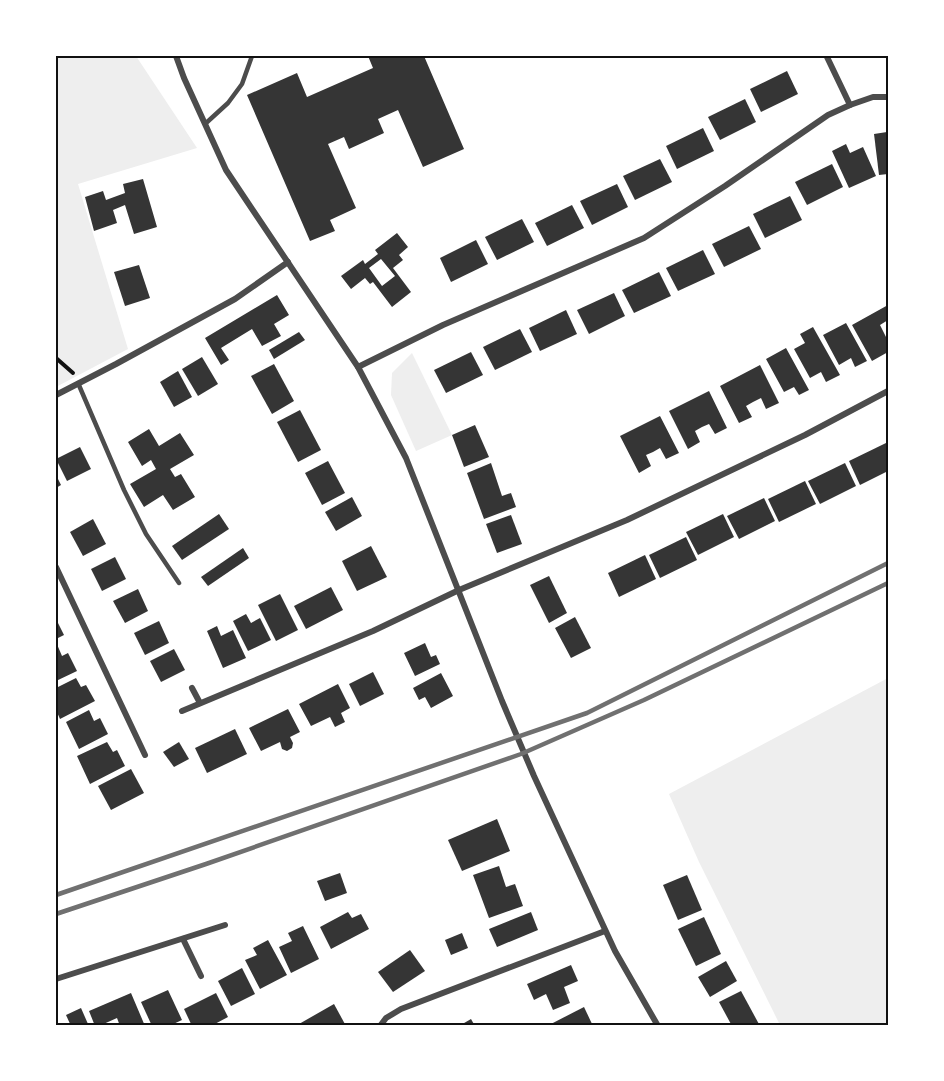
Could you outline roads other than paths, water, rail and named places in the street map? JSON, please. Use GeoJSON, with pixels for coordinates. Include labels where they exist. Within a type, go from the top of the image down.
{"type":"FeatureCollection","features":[{"type":"Feature","properties":{"kind":"street"},"geometry":{"type":"LineString","coordinates":[[176,56],[226,170],[358,368],[406,458],[534,776],[605,931],[658,1026]]}},
{"type":"Feature","properties":{"kind":"street"},"geometry":{"type":"LineString","coordinates":[[827,57],[850,105]]}},
{"type":"Feature","properties":{"kind":"street"},"geometry":{"type":"LineString","coordinates":[[358,368],[442,326],[644,238],[828,115],[873,98],[888,97]]}},
{"type":"Feature","properties":{"kind":"street"},"geometry":{"type":"LineString","coordinates":[[56,395],[117,364],[235,298],[288,262]]}},
{"type":"Feature","properties":{"kind":"street"},"geometry":{"type":"LineString","coordinates":[[182,711],[373,631],[459,590],[627,520],[805,435],[888,391]]}},
{"type":"Feature","properties":{"kind":"street"},"geometry":{"type":"LineString","coordinates":[[56,567],[145,755]]}},
{"type":"Feature","properties":{"kind":"street"},"geometry":{"type":"LineString","coordinates":[[192,688],[200,703]]}},
{"type":"Feature","properties":{"kind":"street"},"geometry":{"type":"LineString","coordinates":[[56,979],[225,925]]}},
{"type":"Feature","properties":{"kind":"street"},"geometry":{"type":"LineString","coordinates":[[380,1026],[386,1018],[401,1009],[605,931]]}},
{"type":"Feature","properties":{"kind":"street"},"geometry":{"type":"LineString","coordinates":[[183,939],[201,976]]}},
{"type":"Feature","properties":{"kind":"lane"},"geometry":{"type":"LineString","coordinates":[[205,124],[228,103],[242,84],[252,56]]}},
{"type":"Feature","properties":{"kind":"lane"},"geometry":{"type":"LineString","coordinates":[[81,382],[137,517],[179,583]]}},
{"type":"Feature","properties":{"kind":"railway"},"geometry":{"type":"LineString","coordinates":[[56,895],[587,713],[888,563]]}},
{"type":"Feature","properties":{"kind":"railway"},"geometry":{"type":"LineString","coordinates":[[56,914],[521,754],[644,700],[888,583]]}}]}
